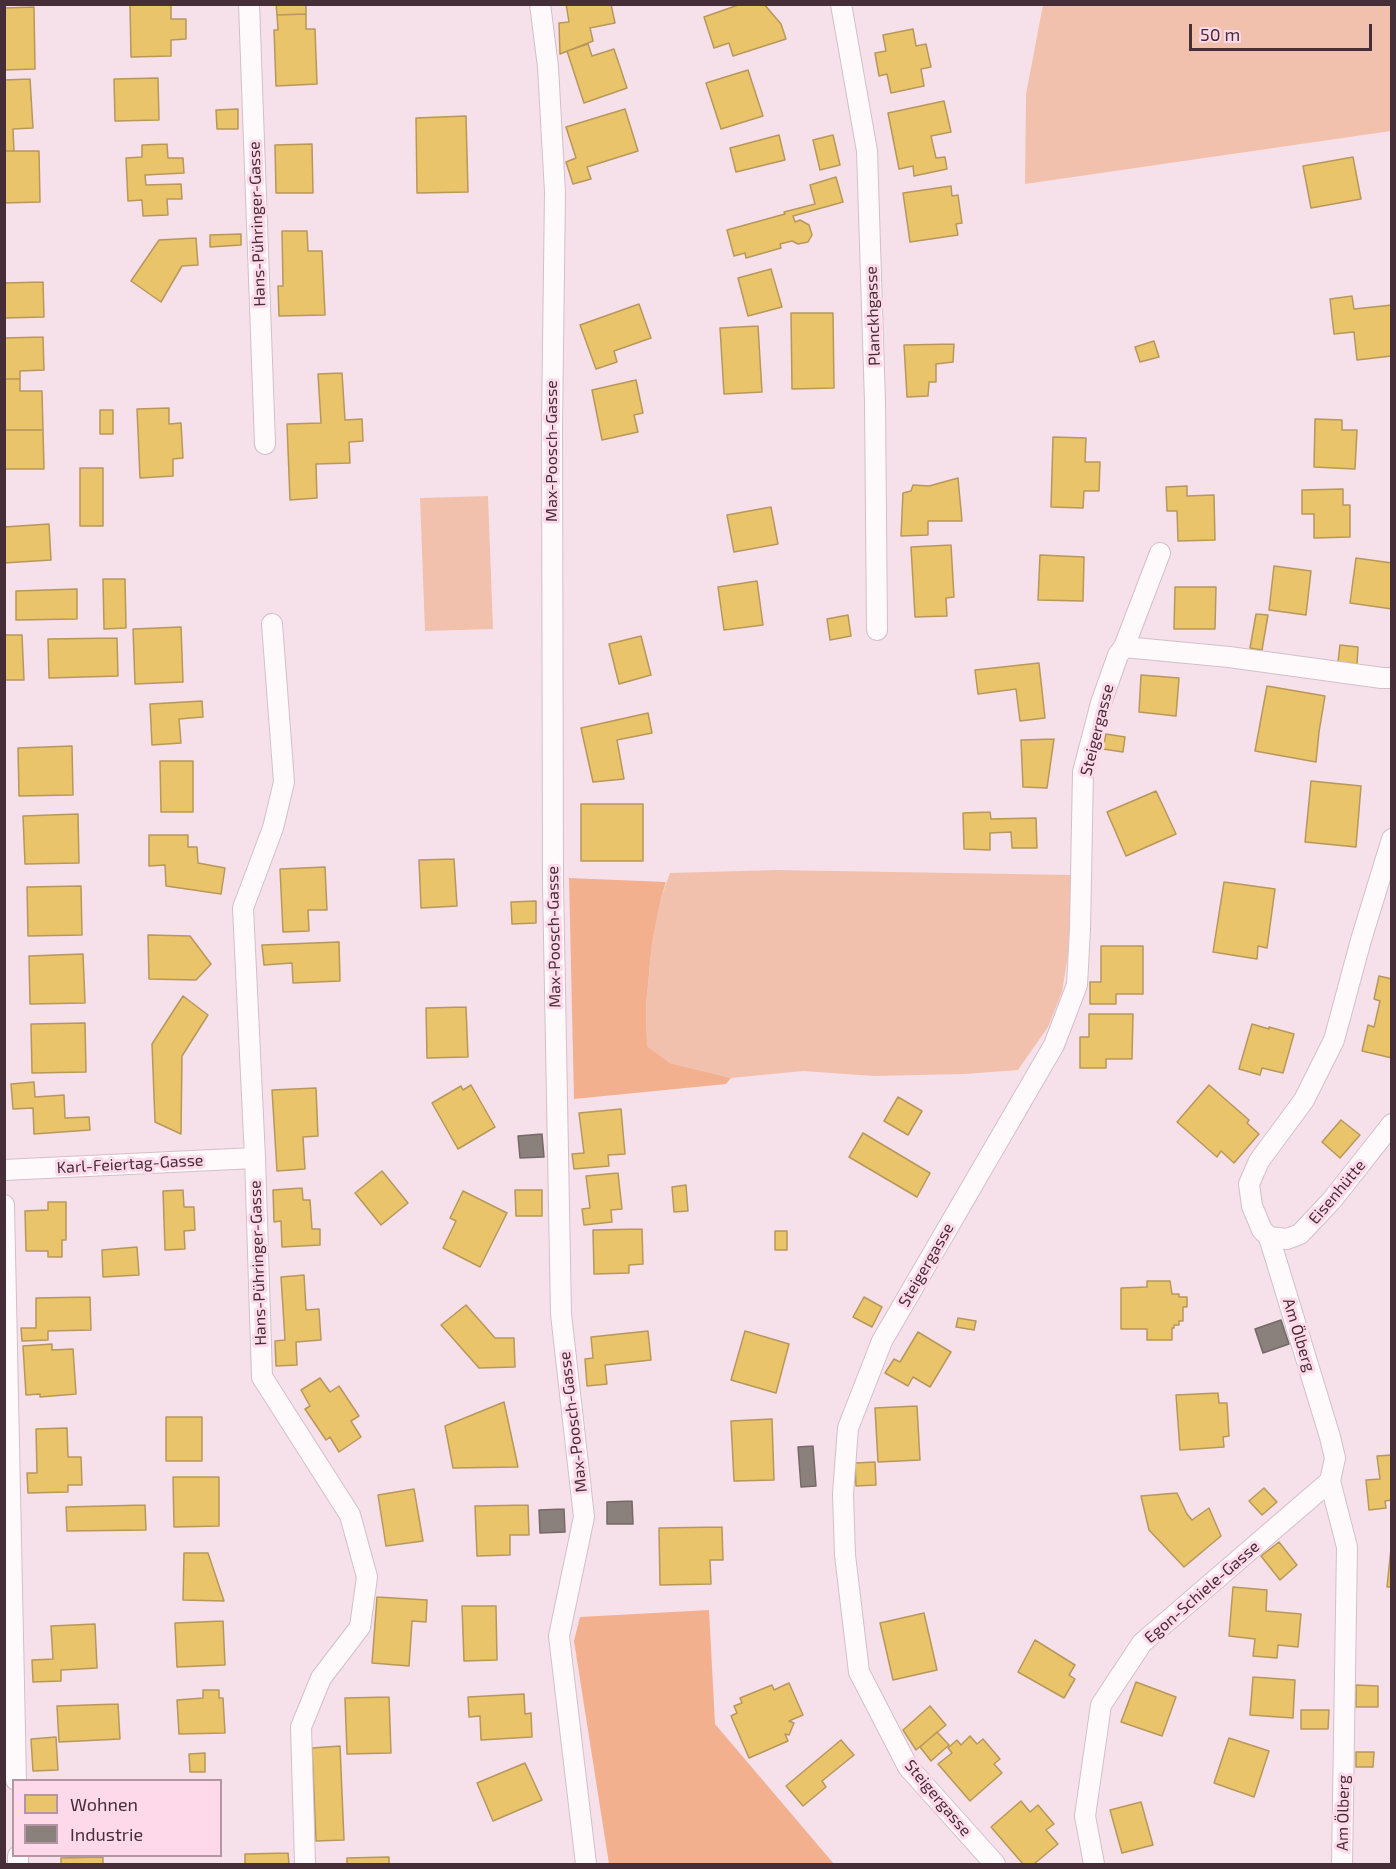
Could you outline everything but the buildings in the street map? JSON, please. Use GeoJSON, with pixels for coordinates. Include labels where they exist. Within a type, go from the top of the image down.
{"type":"FeatureCollection","features":[{"type":"Feature","properties":{"kind":"street","name":"Hans-Pühringer-Gasse"},"geometry":{"type":"LineString","coordinates":[[249,4],[265,444]]}},
{"type":"Feature","properties":{"kind":"street","name":"Max-Poosch-Gasse"},"geometry":{"type":"LineString","coordinates":[[540,4],[548,67],[555,192],[552,424],[553,883],[561,1314],[584,1517],[558,1636],[586,1864]]}},
{"type":"Feature","properties":{"kind":"street","name":"Planckhgasse"},"geometry":{"type":"LineString","coordinates":[[841,4],[867,151],[875,402],[877,630]]}},
{"type":"Feature","properties":{"kind":"street","name":"Steigergasse"},"geometry":{"type":"LineString","coordinates":[[995,1864],[908,1767],[859,1672],[846,1555],[843,1494],[848,1428],[882,1341],[1054,1045],[1077,985],[1083,772],[1101,703],[1160,553]]}},
{"type":"Feature","properties":{"kind":"street","name":"Hans-Pühringer-Gasse"},"geometry":{"type":"LineString","coordinates":[[272,624],[284,782],[273,828],[243,908],[255,1158],[262,1377],[350,1515],[367,1576],[360,1627],[321,1677],[301,1727],[305,1864]]}},
{"type":"Feature","properties":{"kind":"street"},"geometry":{"type":"LineString","coordinates":[[1124,646],[1392,678]]}},
{"type":"Feature","properties":{"kind":"street","name":"Am Ölberg"},"geometry":{"type":"LineString","coordinates":[[1342,1864],[1347,1547],[1330,1481],[1335,1458],[1269,1237],[1262,1230],[1252,1206],[1249,1184],[1259,1161],[1304,1100],[1334,1040],[1392,839]]}},
{"type":"Feature","properties":{"kind":"street","name":"Eisenhütte"},"geometry":{"type":"LineString","coordinates":[[1269,1237],[1287,1239],[1300,1233],[1332,1200],[1392,1124]]}},
{"type":"Feature","properties":{"kind":"street","name":"Karl-Feiertag-Gasse"},"geometry":{"type":"LineString","coordinates":[[4,1170],[255,1158]]}},
{"type":"Feature","properties":{"kind":"street"},"geometry":{"type":"LineString","coordinates":[[4,1205],[16,1779]]}},
{"type":"Feature","properties":{"kind":"street","name":"Egon-Schiele-Gasse"},"geometry":{"type":"LineString","coordinates":[[1094,1864],[1085,1816],[1101,1705],[1142,1643],[1330,1481]]}},
{"type":"Feature","properties":{"kind":"shaded area"},"geometry":{"type":"Polygon","coordinates":[[[1043,5],[1391,5],[1391,131],[1025,184],[1026,94],[1043,5]]]}},
{"type":"Feature","properties":{"kind":"shaded area"},"geometry":{"type":"Polygon","coordinates":[[[488,496],[493,629],[425,631],[420,498],[488,496]]]}},
{"type":"Feature","properties":{"kind":"shaded area"},"geometry":{"type":"Polygon","coordinates":[[[776,870],[1072,875],[1068,954],[1062,992],[1048,1027],[1018,1070],[874,1076],[803,1071],[731,1078],[670,1063],[647,1046],[646,1005],[652,943],[661,898],[670,873],[776,870]]]}},
{"type":"Feature","properties":{"kind":"shaded area"},"geometry":{"type":"Polygon","coordinates":[[[569,878],[666,882],[652,943],[646,1005],[647,1046],[670,1063],[731,1078],[726,1084],[574,1099],[569,878]]]}},
{"type":"Feature","properties":{"kind":"shaded area"},"geometry":{"type":"Polygon","coordinates":[[[709,1610],[715,1724],[834,1864],[609,1864],[574,1641],[580,1617],[709,1610]]]}}]}
